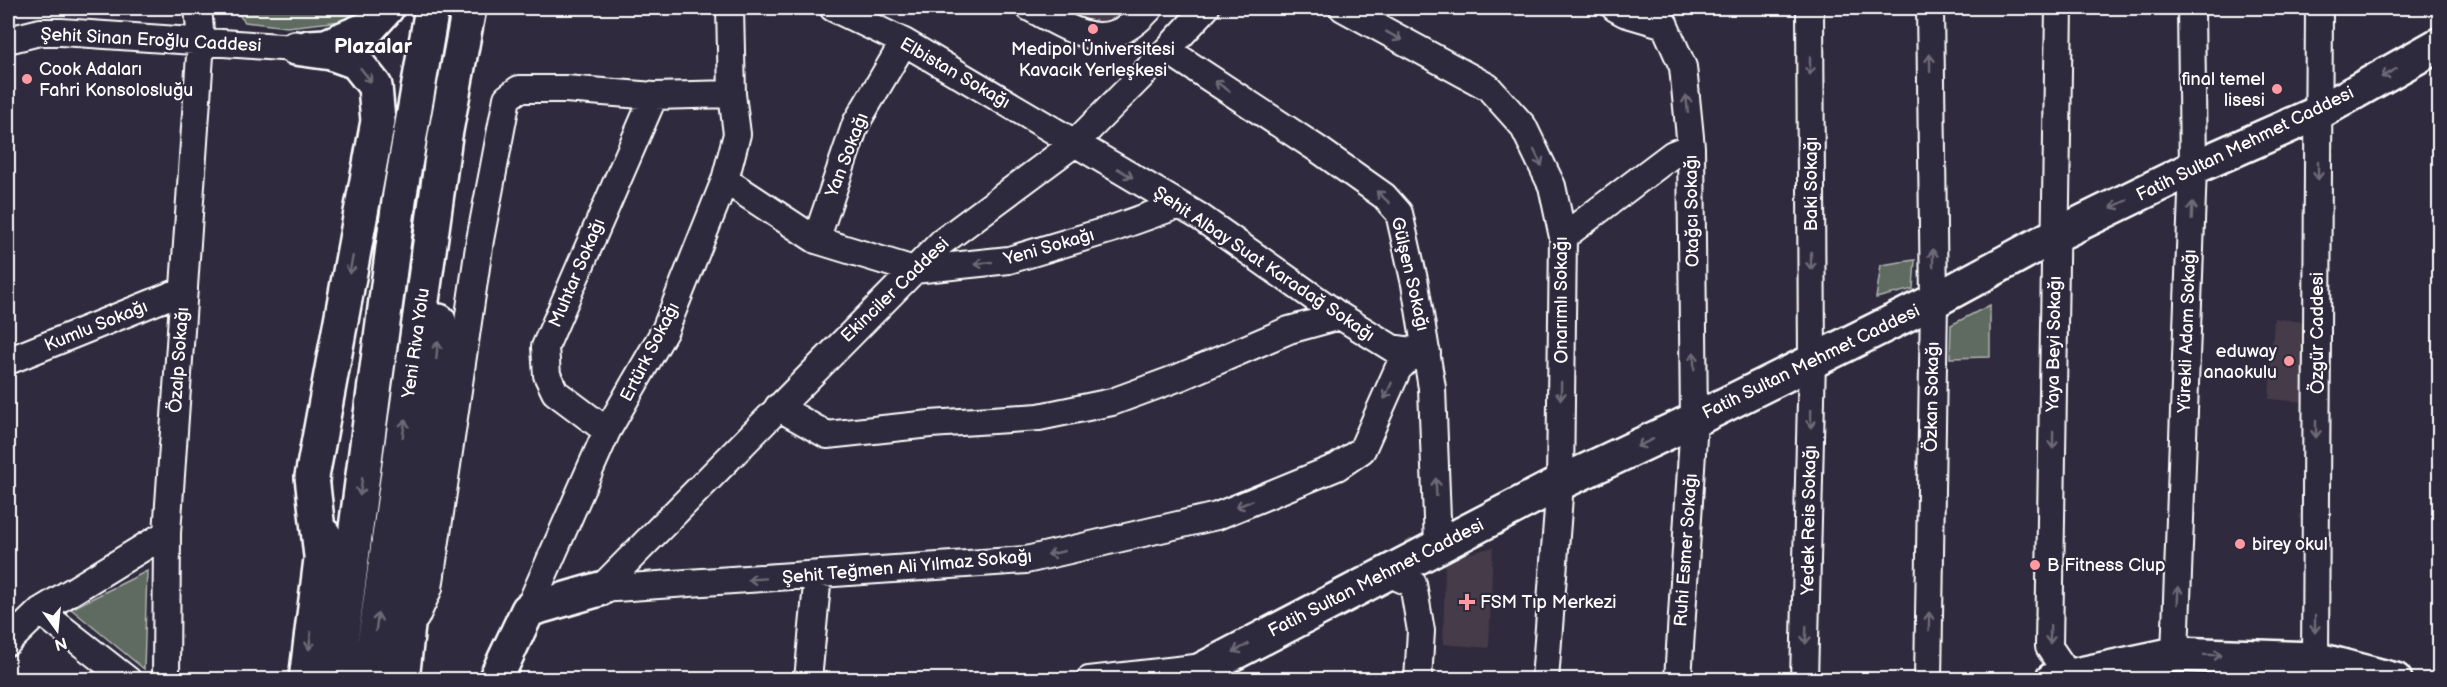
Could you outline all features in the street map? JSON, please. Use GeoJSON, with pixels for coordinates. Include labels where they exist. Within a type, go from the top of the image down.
{"type":"FeatureCollection","features":[{"type":"Feature","properties":{"kind":"main road"},"geometry":{"type":"LineString","coordinates":[[295,48],[326,46],[369,28],[387,8]]}},
{"type":"Feature","properties":{"kind":"main road"},"geometry":{"type":"LineString","coordinates":[[306,680],[321,556],[362,308],[400,194],[432,8]]}},
{"type":"Feature","properties":{"kind":"main road"},"geometry":{"type":"LineString","coordinates":[[402,680],[434,390],[442,271],[467,20]]}},
{"type":"Feature","properties":{"kind":"main road","name":"Yeni Riva Yolu"},"geometry":{"type":"LineString","coordinates":[[369,680],[445,136],[467,20]]}},
{"type":"Feature","properties":{"kind":"main road","name":"Fatih Sultan Mehmet Caddesi"},"geometry":{"type":"LineString","coordinates":[[1193,673],[1560,483],[1694,420],[1934,301],[2056,235],[2193,168],[2318,113],[2439,44]]}},
{"type":"Feature","properties":{"kind":"main road"},"geometry":{"type":"LineString","coordinates":[[295,48],[331,53],[356,62],[375,86],[378,121],[312,477],[321,556]]}},
{"type":"Feature","properties":{"kind":"main road","name":"Yeni Riva Yolu"},"geometry":{"type":"LineString","coordinates":[[336,680],[400,194]]}},
{"type":"Feature","properties":{"kind":"main road","name":"Şehit Teğmen Ali Yılmaz Sokağı"},"geometry":{"type":"LineString","coordinates":[[528,610],[600,589]]}},
{"type":"Feature","properties":{"kind":"main road","name":"Ertürk Sokağı"},"geometry":{"type":"LineString","coordinates":[[495,680],[528,610]]}},
{"type":"Feature","properties":{"kind":"main road"},"geometry":{"type":"LineString","coordinates":[[2060,677],[2175,654],[2249,668],[2315,659],[2394,680]]}},
{"type":"Feature","properties":{"kind":"street","name":"Özalp Sokağı"},"geometry":{"type":"LineString","coordinates":[[166,680],[168,533],[201,41],[198,8]]}},
{"type":"Feature","properties":{"kind":"street","name":"Ertürk Sokağı"},"geometry":{"type":"LineString","coordinates":[[528,610],[608,431],[666,330],[724,180],[737,134],[732,94],[730,8]]}},
{"type":"Feature","properties":{"kind":"street","name":"Elbistan Sokağı"},"geometry":{"type":"LineString","coordinates":[[833,8],[904,42],[1075,143]]}},
{"type":"Feature","properties":{"kind":"street"},"geometry":{"type":"LineString","coordinates":[[1030,8],[1077,33],[1111,37],[1141,18],[1150,8]]}},
{"type":"Feature","properties":{"kind":"street","name":"Ekinciler Caddesi"},"geometry":{"type":"LineString","coordinates":[[600,589],[942,242],[1075,143],[1206,8]]}},
{"type":"Feature","properties":{"kind":"street","name":"Onarımlı Sokağı"},"geometry":{"type":"LineString","coordinates":[[1343,8],[1488,87],[1523,126],[1552,186],[1563,237],[1560,483],[1545,680]]}},
{"type":"Feature","properties":{"kind":"street"},"geometry":{"type":"LineString","coordinates":[[1615,8],[1624,13],[1661,16]]}},
{"type":"Feature","properties":{"kind":"street","name":"Baki Sokağı"},"geometry":{"type":"LineString","coordinates":[[1810,8],[1812,360]]}},
{"type":"Feature","properties":{"kind":"street","name":"Özkan Sokağı"},"geometry":{"type":"LineString","coordinates":[[1928,680],[1934,301],[1930,8]]}},
{"type":"Feature","properties":{"kind":"street","name":"Yaya Beyi Sokağı"},"geometry":{"type":"LineString","coordinates":[[2059,8],[2049,647],[2060,677]]}},
{"type":"Feature","properties":{"kind":"street","name":"Yürekli Adam Sokağı"},"geometry":{"type":"LineString","coordinates":[[2175,654],[2193,168],[2191,8]]}},
{"type":"Feature","properties":{"kind":"street","name":"Özgür Caddesi"},"geometry":{"type":"LineString","coordinates":[[2315,659],[2319,8]]}},
{"type":"Feature","properties":{"kind":"street","name":"Otağcı Sokağı"},"geometry":{"type":"LineString","coordinates":[[1661,16],[1683,67],[1691,147],[1694,420]]}},
{"type":"Feature","properties":{"kind":"street","name":"Şehit Sinan Eroğlu Caddesi"},"geometry":{"type":"LineString","coordinates":[[8,40],[40,32],[61,32],[295,48]]}},
{"type":"Feature","properties":{"kind":"street","name":"Yan Sokağı"},"geometry":{"type":"LineString","coordinates":[[816,240],[856,123],[904,42]]}},
{"type":"Feature","properties":{"kind":"street","name":"Gülşen Sokağı"},"geometry":{"type":"LineString","coordinates":[[1167,50],[1319,150],[1384,196],[1399,213],[1432,388],[1438,545]]}},
{"type":"Feature","properties":{"kind":"street"},"geometry":{"type":"LineString","coordinates":[[412,680],[407,638],[429,588],[480,240],[507,98],[519,89],[564,89],[654,96],[732,94]]}},
{"type":"Feature","properties":{"kind":"street","name":"Muhtar Sokağı"},"geometry":{"type":"LineString","coordinates":[[608,431],[555,392],[547,375],[545,347],[654,96]]}},
{"type":"Feature","properties":{"kind":"street","name":"Şehit Albay Suat Karadağ Sokağı"},"geometry":{"type":"LineString","coordinates":[[1075,143],[1179,205],[1252,253],[1340,316],[1392,348],[1427,353]]}},
{"type":"Feature","properties":{"kind":"street"},"geometry":{"type":"LineString","coordinates":[[1563,237],[1673,154],[1691,147]]}},
{"type":"Feature","properties":{"kind":"street"},"geometry":{"type":"LineString","coordinates":[[724,180],[816,240],[914,270]]}},
{"type":"Feature","properties":{"kind":"street","name":"Yeni Sokağı"},"geometry":{"type":"LineString","coordinates":[[914,270],[1009,260],[1112,229],[1179,205]]}},
{"type":"Feature","properties":{"kind":"street","name":"Kumlu Sokağı"},"geometry":{"type":"LineString","coordinates":[[8,361],[184,290]]}},
{"type":"Feature","properties":{"kind":"street"},"geometry":{"type":"LineString","coordinates":[[778,407],[827,435],[930,424],[1039,417],[1112,402],[1180,377],[1289,330],[1340,316]]}},
{"type":"Feature","properties":{"kind":"street","name":"Şehit Teğmen Ali Yılmaz Sokağı"},"geometry":{"type":"LineString","coordinates":[[600,589],[1026,560],[1217,516],[1337,467],[1362,450],[1398,369],[1409,358],[1427,353]]}},
{"type":"Feature","properties":{"kind":"street","name":"Yedek Reis Sokağı"},"geometry":{"type":"LineString","coordinates":[[1804,680],[1812,360]]}},
{"type":"Feature","properties":{"kind":"street","name":"Ruhi Esmer Sokağı"},"geometry":{"type":"LineString","coordinates":[[1678,680],[1694,420]]}},
{"type":"Feature","properties":{"kind":"street"},"geometry":{"type":"LineString","coordinates":[[8,642],[40,611],[168,533]]}},
{"type":"Feature","properties":{"kind":"street"},"geometry":{"type":"LineString","coordinates":[[1386,572],[1413,584],[1421,631],[1418,680]]}},
{"type":"Feature","properties":{"kind":"street"},"geometry":{"type":"LineString","coordinates":[[808,680],[818,574]]}},
{"type":"Feature","properties":{"kind":"street"},"geometry":{"type":"LineString","coordinates":[[40,611],[128,680]]}},
{"type":"Feature","properties":{"kind":"street"},"geometry":{"type":"LineString","coordinates":[[1089,680],[1193,673]]}},
{"type":"Feature","properties":{"kind":"shaded area","name":"Medipol Üniversitesi Kavacık Yerleşkesi"},"geometry":{"type":"Polygon","coordinates":[[[999,8],[1168,8],[1123,53],[1077,50],[999,8]]]}},
{"type":"Feature","properties":{"kind":"shaded area","name":"eduway anaokulu"},"geometry":{"type":"Polygon","coordinates":[[[2274,318],[2310,323],[2305,402],[2269,399],[2274,318]]]}},
{"type":"Feature","properties":{"kind":"shaded area","name":"FSM Tıp Merkezi"},"geometry":{"type":"Polygon","coordinates":[[[1493,547],[1489,648],[1443,644],[1445,560],[1493,547]]]}},
{"type":"Feature","properties":{"kind":"green space"},"geometry":{"type":"Polygon","coordinates":[[[233,8],[362,8],[350,20],[287,27],[245,22],[233,8]]]}},
{"type":"Feature","properties":{"kind":"green space"},"geometry":{"type":"Polygon","coordinates":[[[1915,260],[1913,289],[1876,298],[1881,265],[1915,260]]]}},
{"type":"Feature","properties":{"kind":"green space"},"geometry":{"type":"Polygon","coordinates":[[[1990,305],[1990,357],[1950,358],[1951,325],[1990,305]]]}},
{"type":"Feature","properties":{"kind":"green space"},"geometry":{"type":"Polygon","coordinates":[[[147,571],[144,669],[71,609],[147,571]]]}},
{"type":"Feature","properties":{"kind":"place","name":"Medipol Üniversitesi Kavacık Yerleşkesi"},"geometry":{"type":"Point","coordinates":[1093,29]}},
{"type":"Feature","properties":{"kind":"place","name":"Cook Adaları Fahri Konsolosluğu"},"geometry":{"type":"Point","coordinates":[27,79]}},
{"type":"Feature","properties":{"kind":"place","name":"final temel lisesi"},"geometry":{"type":"Point","coordinates":[2277,89]}},
{"type":"Feature","properties":{"kind":"place","name":"eduway anaokulu"},"geometry":{"type":"Point","coordinates":[2289,361]}},
{"type":"Feature","properties":{"kind":"place","name":"birey okul"},"geometry":{"type":"Point","coordinates":[2240,544]}},
{"type":"Feature","properties":{"kind":"place","name":"B Fitness Clup"},"geometry":{"type":"Point","coordinates":[2035,565]}},
{"type":"Feature","properties":{"kind":"place","name":"FSM Tıp Merkezi"},"geometry":{"type":"Point","coordinates":[1467,602]}},
{"type":"Feature","properties":{"kind":"district","name":"Plazalar"},"geometry":{"type":"Point","coordinates":[373,46]}}]}
